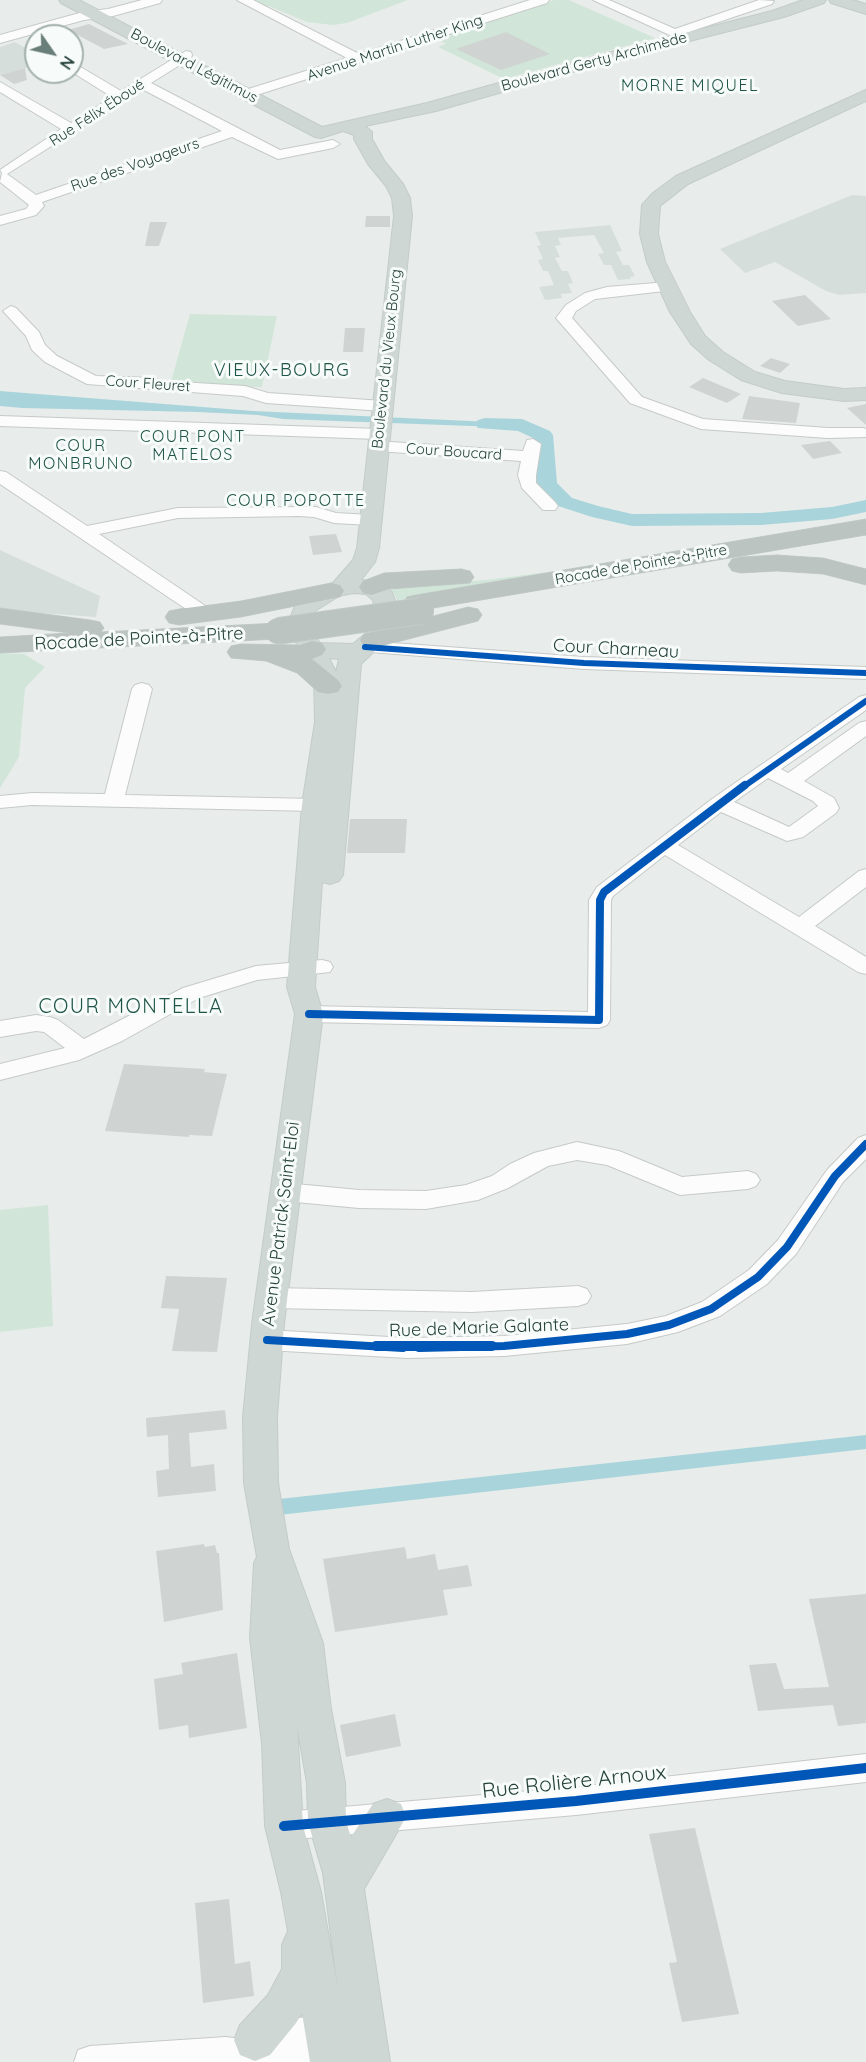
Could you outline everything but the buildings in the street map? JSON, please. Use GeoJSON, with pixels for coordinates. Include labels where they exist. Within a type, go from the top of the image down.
{"type":"FeatureCollection","features":[{"type":"Feature","properties":{"kind":"highway"},"geometry":{"type":"LineString","coordinates":[[802,537],[866,521]]}},
{"type":"Feature","properties":{"kind":"highway","name":"Rocade de Pointe-à-Pitre"},"geometry":{"type":"LineString","coordinates":[[419,607],[679,566],[802,537],[866,527]]}},
{"type":"Feature","properties":{"kind":"highway","name":"Rocade de Pointe-à-Pitre"},"geometry":{"type":"LineString","coordinates":[[419,607],[866,537]]}},
{"type":"Feature","properties":{"kind":"highway"},"geometry":{"type":"LineString","coordinates":[[584,589],[749,564]]}},
{"type":"Feature","properties":{"kind":"highway"},"geometry":{"type":"LineString","coordinates":[[370,586],[384,581],[749,564],[823,566],[866,577]]}},
{"type":"Feature","properties":{"kind":"highway"},"geometry":{"type":"LineString","coordinates":[[366,646],[426,625],[679,566]]}},
{"type":"Feature","properties":{"kind":"highway"},"geometry":{"type":"LineString","coordinates":[[138,624],[241,609],[336,590]]}},
{"type":"Feature","properties":{"kind":"highway"},"geometry":{"type":"LineString","coordinates":[[0,616],[39,640],[274,636],[419,607]]}},
{"type":"Feature","properties":{"kind":"highway","name":"Rocade de Pointe-à-Pitre"},"geometry":{"type":"LineString","coordinates":[[39,640],[138,624],[274,636]]}},
{"type":"Feature","properties":{"kind":"highway"},"geometry":{"type":"LineString","coordinates":[[274,636],[305,653],[315,650]]}},
{"type":"Feature","properties":{"kind":"highway"},"geometry":{"type":"LineString","coordinates":[[274,636],[328,686]]}},
{"type":"Feature","properties":{"kind":"main road","name":"Boulevard Légitimus"},"geometry":{"type":"LineString","coordinates":[[67,0],[103,13]]}},
{"type":"Feature","properties":{"kind":"main road","name":"Boulevard Légitimus"},"geometry":{"type":"LineString","coordinates":[[82,0],[183,57],[331,135]]}},
{"type":"Feature","properties":{"kind":"main road","name":"Boulevard Gerty Archimède"},"geometry":{"type":"LineString","coordinates":[[757,18],[795,0]]}},
{"type":"Feature","properties":{"kind":"main road","name":"Boulevard Gerty Archimède"},"geometry":{"type":"LineString","coordinates":[[331,135],[428,100],[523,80],[786,12],[818,0]]}},
{"type":"Feature","properties":{"kind":"main road"},"geometry":{"type":"LineString","coordinates":[[837,0],[866,9]]}},
{"type":"Feature","properties":{"kind":"main road"},"geometry":{"type":"LineString","coordinates":[[859,0],[866,4]]}},
{"type":"Feature","properties":{"kind":"main road","name":"Boulevard Gerty Archimède"},"geometry":{"type":"LineString","coordinates":[[331,135],[354,144],[380,125],[428,100]]}},
{"type":"Feature","properties":{"kind":"main road"},"geometry":{"type":"LineString","coordinates":[[864,102],[780,133],[682,180],[651,205],[649,215],[651,248],[668,287],[698,340],[716,356],[737,371],[767,382],[804,391],[844,395],[866,394]]}},
{"type":"Feature","properties":{"kind":"main road","name":"Boulevard du Vieux Bourg"},"geometry":{"type":"LineString","coordinates":[[331,135],[377,164]]}},
{"type":"Feature","properties":{"kind":"main road","name":"Boulevard du Vieux Bourg"},"geometry":{"type":"LineString","coordinates":[[363,137],[377,164],[398,191],[403,216],[364,562],[370,586]]}},
{"type":"Feature","properties":{"kind":"main road"},"geometry":{"type":"LineString","coordinates":[[336,590],[364,562]]}},
{"type":"Feature","properties":{"kind":"main road"},"geometry":{"type":"LineString","coordinates":[[370,586],[384,597],[388,609],[386,623],[366,646],[315,650],[301,634],[302,615],[306,606],[336,590],[370,586]]}},
{"type":"Feature","properties":{"kind":"main road","name":"Avenue Patrick Saint-Eloi"},"geometry":{"type":"LineString","coordinates":[[348,2046],[344,1887],[327,1822],[326,1783],[304,1643],[272,1549],[261,1483],[260,1417],[272,1298],[309,1010],[301,987],[312,968],[348,667],[349,662],[366,646]]}},
{"type":"Feature","properties":{"kind":"main road","name":"Avenue Patrick Saint-Eloi"},"geometry":{"type":"LineString","coordinates":[[312,968],[315,805],[327,722],[328,686],[315,650]]}},
{"type":"Feature","properties":{"kind":"main road","name":"Avenue Patrick Saint-Eloi"},"geometry":{"type":"LineString","coordinates":[[272,1549],[268,1638],[281,1744],[284,1826],[301,1892],[348,2046]]}},
{"type":"Feature","properties":{"kind":"main road"},"geometry":{"type":"LineString","coordinates":[[344,1887],[364,1851],[387,1817]]}},
{"type":"Feature","properties":{"kind":"main road"},"geometry":{"type":"LineString","coordinates":[[241,2047],[282,2008],[302,1972],[301,1892]]}},
{"type":"Feature","properties":{"kind":"street"},"geometry":{"type":"LineString","coordinates":[[0,39],[84,15],[103,13],[156,0]]}},
{"type":"Feature","properties":{"kind":"street"},"geometry":{"type":"LineString","coordinates":[[243,0],[358,59]]}},
{"type":"Feature","properties":{"kind":"street","name":"Avenue Martin Luther King"},"geometry":{"type":"LineString","coordinates":[[251,93],[543,0]]}},
{"type":"Feature","properties":{"kind":"street"},"geometry":{"type":"LineString","coordinates":[[599,0],[674,33],[768,1],[766,0]]}},
{"type":"Feature","properties":{"kind":"street","name":"Rue Félix Éboué"},"geometry":{"type":"LineString","coordinates":[[2,173],[183,57]]}},
{"type":"Feature","properties":{"kind":"street"},"geometry":{"type":"LineString","coordinates":[[84,74],[121,97]]}},
{"type":"Feature","properties":{"kind":"street"},"geometry":{"type":"LineString","coordinates":[[142,84],[278,155],[331,135]]}},
{"type":"Feature","properties":{"kind":"street"},"geometry":{"type":"LineString","coordinates":[[0,86],[71,129]]}},
{"type":"Feature","properties":{"kind":"street","name":"Rue des Voyageurs"},"geometry":{"type":"LineString","coordinates":[[34,200],[235,131]]}},
{"type":"Feature","properties":{"kind":"street"},"geometry":{"type":"LineString","coordinates":[[0,220],[31,212],[37,206],[34,200],[2,173]]}},
{"type":"Feature","properties":{"kind":"street"},"geometry":{"type":"LineString","coordinates":[[668,287],[607,292],[590,296],[571,308],[564,318],[636,400],[701,424],[818,433],[863,433]]}},
{"type":"Feature","properties":{"kind":"street","name":"Cour Fleuret"},"geometry":{"type":"LineString","coordinates":[[11,311],[51,359],[93,381],[245,391],[380,425]]}},
{"type":"Feature","properties":{"kind":"street"},"geometry":{"type":"LineString","coordinates":[[0,421],[380,425]]}},
{"type":"Feature","properties":{"kind":"street","name":"Cour Boucard"},"geometry":{"type":"LineString","coordinates":[[380,425],[532,451],[528,484],[549,506]]}},
{"type":"Feature","properties":{"kind":"street"},"geometry":{"type":"LineString","coordinates":[[0,476],[198,609]]}},
{"type":"Feature","properties":{"kind":"street"},"geometry":{"type":"LineString","coordinates":[[85,532],[178,513],[299,510],[320,513],[334,519],[370,520]]}},
{"type":"Feature","properties":{"kind":"street","name":"Cour Charneau"},"geometry":{"type":"LineString","coordinates":[[366,646],[584,663],[866,673]]}},
{"type":"Feature","properties":{"kind":"street"},"geometry":{"type":"LineString","coordinates":[[113,801],[142,689]]}},
{"type":"Feature","properties":{"kind":"street"},"geometry":{"type":"LineString","coordinates":[[309,1010],[599,1020],[600,900],[604,892],[720,803],[866,701]]}},
{"type":"Feature","properties":{"kind":"street"},"geometry":{"type":"LineString","coordinates":[[790,781],[866,727]]}},
{"type":"Feature","properties":{"kind":"street"},"geometry":{"type":"LineString","coordinates":[[720,803],[782,834],[790,834],[829,808],[829,805],[820,797],[767,770]]}},
{"type":"Feature","properties":{"kind":"street"},"geometry":{"type":"LineString","coordinates":[[0,802],[32,799],[315,805]]}},
{"type":"Feature","properties":{"kind":"street"},"geometry":{"type":"LineString","coordinates":[[665,846],[866,967]]}},
{"type":"Feature","properties":{"kind":"street"},"geometry":{"type":"LineString","coordinates":[[801,926],[866,876]]}},
{"type":"Feature","properties":{"kind":"street"},"geometry":{"type":"LineString","coordinates":[[0,1072],[18,1069],[82,1049],[114,1035],[191,993],[256,973],[312,968]]}},
{"type":"Feature","properties":{"kind":"street"},"geometry":{"type":"LineString","coordinates":[[0,1029],[36,1023],[50,1025],[82,1049]]}},
{"type":"Feature","properties":{"kind":"street","name":"Rue de Marie Galante"},"geometry":{"type":"LineString","coordinates":[[267,1340],[407,1348],[504,1346],[627,1334],[669,1325],[711,1309],[758,1277],[787,1247],[835,1176],[866,1144]]}},
{"type":"Feature","properties":{"kind":"street"},"geometry":{"type":"LineString","coordinates":[[285,1192],[360,1199],[426,1200],[469,1194],[500,1182],[518,1170],[543,1159],[577,1151],[611,1157],[680,1186],[748,1180]]}},
{"type":"Feature","properties":{"kind":"street"},"geometry":{"type":"LineString","coordinates":[[272,1298],[472,1302],[578,1296]]}},
{"type":"Feature","properties":{"kind":"street","name":"Rue Rolière Arnoux"},"geometry":{"type":"LineString","coordinates":[[284,1826],[576,1801],[866,1768]]}},
{"type":"Feature","properties":{"kind":"street"},"geometry":{"type":"LineString","coordinates":[[90,2062],[241,2047],[261,2058],[348,2046]]}},
{"type":"Feature","properties":{"kind":"shaded area"},"geometry":{"type":"Polygon","coordinates":[[[15,42],[24,47],[24,68],[0,75],[0,47],[15,42]]]}},
{"type":"Feature","properties":{"kind":"shaded area"},"geometry":{"type":"Polygon","coordinates":[[[852,195],[866,196],[866,293],[839,295],[826,291],[775,262],[745,273],[720,249],[852,195]]]}},
{"type":"Feature","properties":{"kind":"shaded area"},"geometry":{"type":"Polygon","coordinates":[[[610,225],[622,251],[616,252],[623,265],[629,265],[635,276],[630,277],[631,279],[618,280],[611,265],[604,265],[598,254],[604,253],[594,235],[558,238],[561,245],[555,246],[560,257],[555,258],[562,271],[568,271],[573,283],[568,284],[572,293],[561,294],[562,298],[545,300],[539,287],[554,285],[548,271],[543,271],[538,260],[543,259],[537,246],[541,245],[535,232],[610,225]]]}},
{"type":"Feature","properties":{"kind":"shaded area"},"geometry":{"type":"Polygon","coordinates":[[[0,550],[100,596],[96,617],[0,610],[0,550]]]}},
{"type":"Feature","properties":{"kind":"green space"},"geometry":{"type":"Polygon","coordinates":[[[249,0],[408,0],[347,23],[333,25],[307,22],[249,0]]]}},
{"type":"Feature","properties":{"kind":"green space"},"geometry":{"type":"Polygon","coordinates":[[[554,0],[569,0],[655,38],[504,79],[438,47],[446,44],[435,38],[554,0]]]}},
{"type":"Feature","properties":{"kind":"green space"},"geometry":{"type":"Polygon","coordinates":[[[190,314],[277,316],[262,387],[170,385],[190,314]]]}},
{"type":"Feature","properties":{"kind":"green space"},"geometry":{"type":"Polygon","coordinates":[[[563,570],[560,575],[397,600],[391,587],[486,580],[563,570]]]}},
{"type":"Feature","properties":{"kind":"green space"},"geometry":{"type":"Polygon","coordinates":[[[0,653],[24,654],[45,667],[25,688],[19,757],[0,788],[0,653]]]}},
{"type":"Feature","properties":{"kind":"green space"},"geometry":{"type":"Polygon","coordinates":[[[48,1205],[53,1326],[0,1332],[0,1210],[48,1205]]]}},
{"type":"Feature","properties":{"kind":"water"},"geometry":{"type":"Polygon","coordinates":[[[0,391],[253,411],[522,425],[513,427],[471,426],[283,419],[258,415],[198,412],[22,408],[0,406],[0,391]]]}},
{"type":"Feature","properties":{"kind":"waterway"},"geometry":{"type":"LineString","coordinates":[[485,424],[522,425],[543,435],[547,485],[565,502],[632,520],[761,519],[832,513],[866,506]]}},
{"type":"Feature","properties":{"kind":"waterway"},"geometry":{"type":"LineString","coordinates":[[279,1507],[866,1442]]}},
{"type":"Feature","properties":{"kind":"cycle path"},"geometry":{"type":"LineString","coordinates":[[365,647],[584,663],[866,673]]}},
{"type":"Feature","properties":{"kind":"cycle path"},"geometry":{"type":"LineString","coordinates":[[309,1014],[599,1020],[600,900],[604,892],[719,803],[866,701]]}},
{"type":"Feature","properties":{"kind":"cycle path"},"geometry":{"type":"LineString","coordinates":[[267,1340],[407,1348],[504,1346],[627,1334],[669,1325],[711,1309],[758,1277],[787,1247],[835,1176],[866,1144]]}},
{"type":"Feature","properties":{"kind":"cycle path"},"geometry":{"type":"LineString","coordinates":[[284,1826],[576,1801],[866,1768]]}},
{"type":"Feature","properties":{"kind":"district","name":"MORNE MIQUEL"},"geometry":{"type":"Point","coordinates":[690,86]}},
{"type":"Feature","properties":{"kind":"district","name":"VIEUX-BOURG"},"geometry":{"type":"Point","coordinates":[282,371]}},
{"type":"Feature","properties":{"kind":"district","name":"COUR PONT MATELOS"},"geometry":{"type":"Point","coordinates":[193,446]}},
{"type":"Feature","properties":{"kind":"district","name":"COUR MONBRUNO"},"geometry":{"type":"Point","coordinates":[81,455]}},
{"type":"Feature","properties":{"kind":"district","name":"COUR POPOTTE"},"geometry":{"type":"Point","coordinates":[296,501]}},
{"type":"Feature","properties":{"kind":"district","name":"COUR MONTELLA"},"geometry":{"type":"Point","coordinates":[131,1007]}}]}
